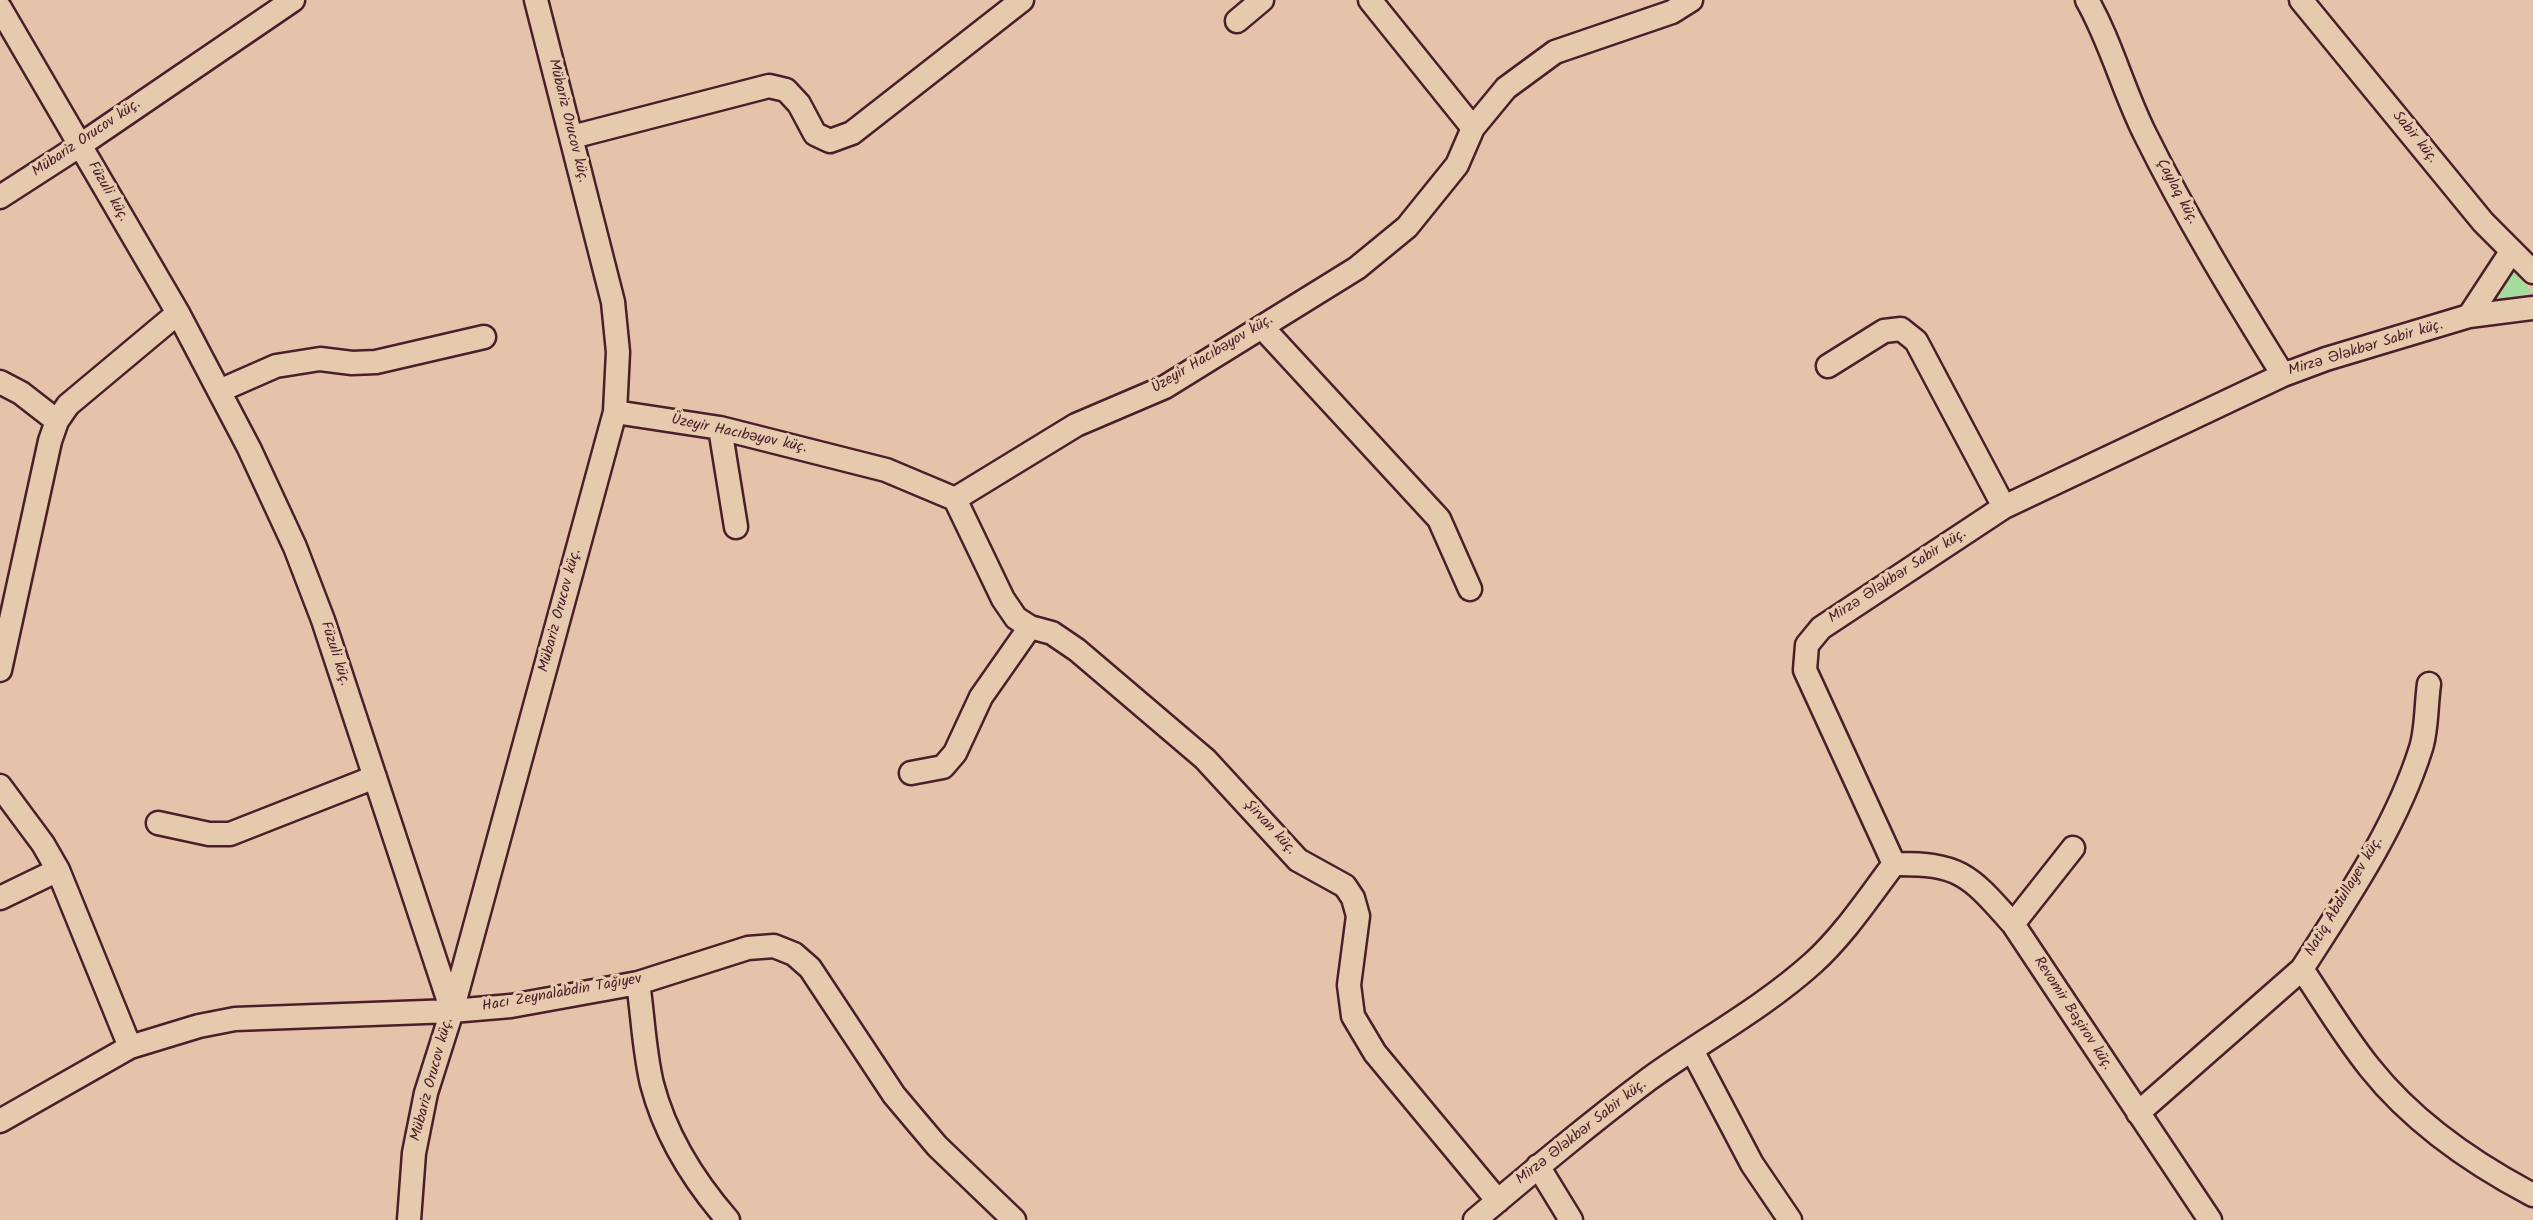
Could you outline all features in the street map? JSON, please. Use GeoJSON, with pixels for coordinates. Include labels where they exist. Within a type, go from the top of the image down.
{"type":"FeatureCollection","features":[{"type":"Feature","properties":{"kind":"street","name":"Mübariz Orucov küç."},"geometry":{"type":"LineString","coordinates":[[0,197],[80,146],[294,0]]}},
{"type":"Feature","properties":{"kind":"street","name":"Mübariz Orucov küç."},"geometry":{"type":"LineString","coordinates":[[409,1220],[414,1154],[426,1093],[452,1011],[615,412],[618,352],[613,302],[536,0]]}},
{"type":"Feature","properties":{"kind":"street"},"geometry":{"type":"LineString","coordinates":[[572,137],[769,86],[786,90],[799,104],[815,134],[830,141],[852,133],[1022,0]]}},
{"type":"Feature","properties":{"kind":"street"},"geometry":{"type":"LineString","coordinates":[[1237,21],[1262,0]]}},
{"type":"Feature","properties":{"kind":"street"},"geometry":{"type":"LineString","coordinates":[[1370,0],[1473,128]]}},
{"type":"Feature","properties":{"kind":"street","name":"Üzeyir Hacıbəyov küç."},"geometry":{"type":"LineString","coordinates":[[615,412],[720,428],[886,470],[955,499],[1076,425],[1165,387],[1356,268],[1407,227],[1457,165],[1473,128],[1506,88],[1554,52],[1672,12],[1691,0]]}},
{"type":"Feature","properties":{"kind":"street","name":"Çaylaq küç."},"geometry":{"type":"LineString","coordinates":[[2087,0],[2099,22],[2144,132],[2230,291],[2283,375]]}},
{"type":"Feature","properties":{"kind":"street","name":"Sabir küç."},"geometry":{"type":"LineString","coordinates":[[2301,0],[2483,222],[2533,272]]}},
{"type":"Feature","properties":{"kind":"street","name":"Füzuli küç."},"geometry":{"type":"LineString","coordinates":[[0,8],[178,313],[249,448],[295,547],[323,620],[452,1011]]}},
{"type":"Feature","properties":{"kind":"street"},"geometry":{"type":"LineString","coordinates":[[2469,316],[2511,252]]}},
{"type":"Feature","properties":{"kind":"street","name":"Mirzə Ələkbər Sabir küç."},"geometry":{"type":"LineString","coordinates":[[1475,1220],[1538,1166],[1649,1079],[1765,1001],[1815,962],[1849,924],[1894,864],[1805,670],[1807,645],[1821,628],[2004,507],[2283,375],[2326,359],[2469,316],[2533,308]]}},
{"type":"Feature","properties":{"kind":"street"},"geometry":{"type":"LineString","coordinates":[[0,670],[50,441],[57,421],[68,405],[178,313]]}},
{"type":"Feature","properties":{"kind":"street"},"geometry":{"type":"LineString","coordinates":[[1262,327],[1439,519],[1470,589]]}},
{"type":"Feature","properties":{"kind":"street"},"geometry":{"type":"LineString","coordinates":[[1828,366],[1884,331],[1901,329],[1916,341],[2004,507]]}},
{"type":"Feature","properties":{"kind":"street"},"geometry":{"type":"LineString","coordinates":[[219,391],[276,366],[320,359],[352,363],[376,362],[484,338]]}},
{"type":"Feature","properties":{"kind":"street"},"geometry":{"type":"LineString","coordinates":[[0,382],[21,393],[57,421]]}},
{"type":"Feature","properties":{"kind":"street"},"geometry":{"type":"LineString","coordinates":[[720,428],[736,527]]}},
{"type":"Feature","properties":{"kind":"street","name":"Şirvan küç."},"geometry":{"type":"LineString","coordinates":[[955,499],[1003,599],[1016,618],[1030,627],[1052,633],[1077,650],[1205,759],[1298,860],[1345,886],[1353,898],[1358,916],[1349,985],[1353,1016],[1375,1053],[1498,1201]]}},
{"type":"Feature","properties":{"kind":"street"},"geometry":{"type":"LineString","coordinates":[[911,773],[943,766],[955,753],[981,697],[1030,627]]}},
{"type":"Feature","properties":{"kind":"street","name":"Natiq Abdullayev küç."},"geometry":{"type":"LineString","coordinates":[[2428,684],[2422,746],[2397,808],[2351,892],[2302,969],[2370,1068],[2402,1103],[2449,1144],[2506,1181],[2533,1195]]}},
{"type":"Feature","properties":{"kind":"street"},"geometry":{"type":"LineString","coordinates":[[158,823],[209,834],[230,834],[375,777]]}},
{"type":"Feature","properties":{"kind":"street"},"geometry":{"type":"LineString","coordinates":[[0,786],[43,844],[57,870],[130,1047]]}},
{"type":"Feature","properties":{"kind":"street"},"geometry":{"type":"LineString","coordinates":[[2013,924],[2073,848]]}},
{"type":"Feature","properties":{"kind":"street","name":"Revomir Bəşirov küç."},"geometry":{"type":"LineString","coordinates":[[1894,864],[1927,864],[1952,869],[1979,887],[2013,924],[2210,1220]]}},
{"type":"Feature","properties":{"kind":"street"},"geometry":{"type":"LineString","coordinates":[[0,898],[57,870]]}},
{"type":"Feature","properties":{"kind":"street","name":"Hacı Zeynalabdin Tağıyev"},"geometry":{"type":"LineString","coordinates":[[0,1121],[130,1047],[200,1026],[235,1019],[452,1011],[511,1006],[638,983],[748,948],[774,946],[794,954],[810,968],[894,1095],[937,1146],[1014,1220]]}},
{"type":"Feature","properties":{"kind":"street"},"geometry":{"type":"LineString","coordinates":[[2138,1113],[2302,969]]}},
{"type":"Feature","properties":{"kind":"street"},"geometry":{"type":"LineString","coordinates":[[638,983],[652,1084],[672,1138],[702,1190],[728,1220]]}},
{"type":"Feature","properties":{"kind":"street"},"geometry":{"type":"LineString","coordinates":[[1692,1050],[1752,1164],[1790,1220]]}},
{"type":"Feature","properties":{"kind":"street"},"geometry":{"type":"LineString","coordinates":[[1538,1166],[1571,1220]]}},
{"type":"Feature","properties":{"kind":"green space"},"geometry":{"type":"Polygon","coordinates":[[[2513,271],[2533,293],[2497,300],[2513,271]]]}}]}
